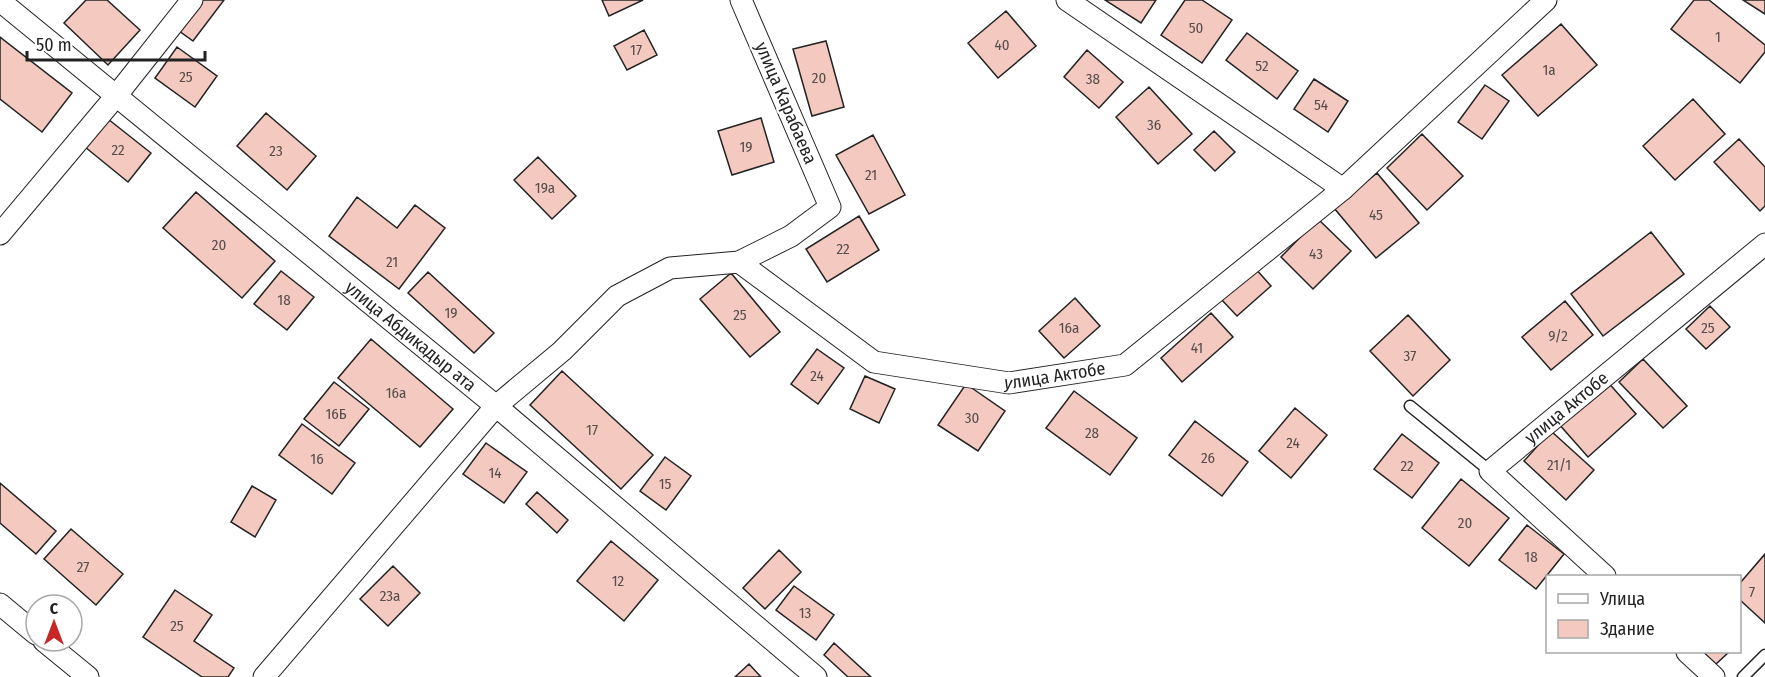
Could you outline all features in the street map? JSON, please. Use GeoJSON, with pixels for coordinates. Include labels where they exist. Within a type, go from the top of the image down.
{"type":"FeatureCollection","features":[{"type":"Feature","properties":{"kind":"street"},"geometry":{"type":"LineString","coordinates":[[0,234],[116,96],[192,0]]}},
{"type":"Feature","properties":{"kind":"street","name":"улица Карабаева"},"geometry":{"type":"LineString","coordinates":[[739,262],[791,236],[830,207],[741,0]]}},
{"type":"Feature","properties":{"kind":"street"},"geometry":{"type":"LineString","coordinates":[[1067,0],[1343,189]]}},
{"type":"Feature","properties":{"kind":"street","name":"улица Актобе"},"geometry":{"type":"LineString","coordinates":[[739,262],[874,362],[1009,384],[1125,365],[1343,189],[1546,0]]}},
{"type":"Feature","properties":{"kind":"street","name":"улица Абдикадыр ата"},"geometry":{"type":"LineString","coordinates":[[0,1],[496,406],[816,677]]}},
{"type":"Feature","properties":{"kind":"street","name":"улица Актобе"},"geometry":{"type":"LineString","coordinates":[[1490,471],[1765,244]]}},
{"type":"Feature","properties":{"kind":"street"},"geometry":{"type":"LineString","coordinates":[[264,677],[496,406],[562,351],[617,296],[670,268],[739,262]]}},
{"type":"Feature","properties":{"kind":"street"},"geometry":{"type":"LineString","coordinates":[[1490,471],[1604,575]]}},
{"type":"Feature","properties":{"kind":"street"},"geometry":{"type":"LineString","coordinates":[[0,604],[24,624]]}},
{"type":"Feature","properties":{"kind":"street"},"geometry":{"type":"LineString","coordinates":[[59,653],[88,677]]}},
{"type":"Feature","properties":{"kind":"street"},"geometry":{"type":"LineString","coordinates":[[1689,653],[1714,677]]}},
{"type":"Feature","properties":{"kind":"lane"},"geometry":{"type":"LineString","coordinates":[[1410,406],[1490,471]]}},
{"type":"Feature","properties":{"kind":"lane"},"geometry":{"type":"LineString","coordinates":[[1743,677],[1765,655]]}},
{"type":"Feature","properties":{"kind":"building"},"geometry":{"type":"Polygon","coordinates":[[[86,0],[107,0],[140,30],[108,65],[64,23],[86,0]]]}},
{"type":"Feature","properties":{"kind":"building"},"geometry":{"type":"Polygon","coordinates":[[[196,0],[224,0],[193,41],[175,28],[196,0]]]}},
{"type":"Feature","properties":{"kind":"building"},"geometry":{"type":"Polygon","coordinates":[[[602,0],[643,0],[609,16],[602,0]]]}},
{"type":"Feature","properties":{"kind":"building"},"geometry":{"type":"Polygon","coordinates":[[[1105,0],[1156,0],[1141,23],[1105,0]]]}},
{"type":"Feature","properties":{"kind":"building"},"geometry":{"type":"Polygon","coordinates":[[[1185,0],[1202,0],[1232,20],[1202,63],[1161,35],[1185,0]]]}},
{"type":"Feature","properties":{"kind":"building"},"geometry":{"type":"Polygon","coordinates":[[[1694,0],[1709,0],[1765,45],[1765,52],[1740,83],[1671,29],[1694,0]]]}},
{"type":"Feature","properties":{"kind":"building"},"geometry":{"type":"Polygon","coordinates":[[[1743,0],[1765,0],[1765,14],[1743,0]]]}},
{"type":"Feature","properties":{"kind":"building"},"geometry":{"type":"Polygon","coordinates":[[[1006,11],[1036,46],[998,78],[968,43],[1006,11]]]}},
{"type":"Feature","properties":{"kind":"building"},"geometry":{"type":"Polygon","coordinates":[[[1561,24],[1597,65],[1538,116],[1502,75],[1561,24]]]}},
{"type":"Feature","properties":{"kind":"building"},"geometry":{"type":"Polygon","coordinates":[[[644,30],[657,55],[627,70],[614,46],[644,30]]]}},
{"type":"Feature","properties":{"kind":"building"},"geometry":{"type":"Polygon","coordinates":[[[1247,33],[1298,71],[1277,99],[1226,60],[1247,33]]]}},
{"type":"Feature","properties":{"kind":"building"},"geometry":{"type":"Polygon","coordinates":[[[0,37],[72,93],[42,132],[0,99],[0,37]]]}},
{"type":"Feature","properties":{"kind":"building"},"geometry":{"type":"Polygon","coordinates":[[[826,41],[844,107],[812,116],[793,49],[826,41]]]}},
{"type":"Feature","properties":{"kind":"building"},"geometry":{"type":"Polygon","coordinates":[[[177,47],[217,76],[195,107],[155,78],[177,47]]]}},
{"type":"Feature","properties":{"kind":"building"},"geometry":{"type":"Polygon","coordinates":[[[1087,50],[1123,82],[1099,108],[1064,77],[1087,50]]]}},
{"type":"Feature","properties":{"kind":"building"},"geometry":{"type":"Polygon","coordinates":[[[1314,79],[1348,101],[1328,132],[1294,109],[1314,79]]]}},
{"type":"Feature","properties":{"kind":"building"},"geometry":{"type":"Polygon","coordinates":[[[1485,85],[1509,101],[1482,139],[1458,122],[1485,85]]]}},
{"type":"Feature","properties":{"kind":"building"},"geometry":{"type":"Polygon","coordinates":[[[1149,87],[1192,134],[1158,164],[1116,117],[1149,87]]]}},
{"type":"Feature","properties":{"kind":"building"},"geometry":{"type":"Polygon","coordinates":[[[1693,99],[1725,134],[1675,180],[1643,146],[1693,99]]]}},
{"type":"Feature","properties":{"kind":"building"},"geometry":{"type":"Polygon","coordinates":[[[266,113],[316,156],[287,190],[237,146],[266,113]]]}},
{"type":"Feature","properties":{"kind":"building"},"geometry":{"type":"Polygon","coordinates":[[[761,118],[774,162],[732,175],[718,131],[761,118]]]}},
{"type":"Feature","properties":{"kind":"building"},"geometry":{"type":"Polygon","coordinates":[[[108,119],[151,153],[128,182],[85,147],[108,119]]]}},
{"type":"Feature","properties":{"kind":"building"},"geometry":{"type":"Polygon","coordinates":[[[1214,131],[1235,152],[1215,171],[1194,150],[1214,131]]]}},
{"type":"Feature","properties":{"kind":"building"},"geometry":{"type":"Polygon","coordinates":[[[1422,134],[1463,176],[1427,210],[1387,168],[1422,134]]]}},
{"type":"Feature","properties":{"kind":"building"},"geometry":{"type":"Polygon","coordinates":[[[873,135],[905,195],[869,214],[836,155],[873,135]]]}},
{"type":"Feature","properties":{"kind":"building"},"geometry":{"type":"Polygon","coordinates":[[[1739,139],[1765,167],[1765,206],[1760,211],[1714,162],[1739,139]]]}},
{"type":"Feature","properties":{"kind":"building"},"geometry":{"type":"Polygon","coordinates":[[[538,157],[576,196],[552,219],[514,180],[538,157]]]}},
{"type":"Feature","properties":{"kind":"building"},"geometry":{"type":"Polygon","coordinates":[[[1377,173],[1419,223],[1376,258],[1334,208],[1377,173]]]}},
{"type":"Feature","properties":{"kind":"building"},"geometry":{"type":"Polygon","coordinates":[[[196,192],[275,261],[242,298],[163,228],[196,192]]]}},
{"type":"Feature","properties":{"kind":"building"},"geometry":{"type":"Polygon","coordinates":[[[357,197],[397,228],[415,205],[445,228],[399,289],[329,236],[357,197]]]}},
{"type":"Feature","properties":{"kind":"building"},"geometry":{"type":"Polygon","coordinates":[[[859,216],[879,250],[827,282],[806,249],[859,216]]]}},
{"type":"Feature","properties":{"kind":"building"},"geometry":{"type":"Polygon","coordinates":[[[1318,219],[1351,251],[1313,289],[1281,257],[1318,219]]]}},
{"type":"Feature","properties":{"kind":"building"},"geometry":{"type":"Polygon","coordinates":[[[1651,232],[1684,274],[1603,336],[1571,294],[1651,232]]]}},
{"type":"Feature","properties":{"kind":"building"},"geometry":{"type":"Polygon","coordinates":[[[1255,268],[1271,286],[1237,316],[1221,299],[1255,268]]]}},
{"type":"Feature","properties":{"kind":"building"},"geometry":{"type":"Polygon","coordinates":[[[281,271],[314,297],[287,330],[254,304],[281,271]]]}},
{"type":"Feature","properties":{"kind":"building"},"geometry":{"type":"Polygon","coordinates":[[[428,272],[494,333],[474,353],[408,293],[428,272]]]}},
{"type":"Feature","properties":{"kind":"building"},"geometry":{"type":"Polygon","coordinates":[[[731,273],[780,332],[750,357],[700,299],[731,273]]]}},
{"type":"Feature","properties":{"kind":"building"},"geometry":{"type":"Polygon","coordinates":[[[1075,298],[1100,326],[1064,358],[1039,331],[1075,298]]]}},
{"type":"Feature","properties":{"kind":"building"},"geometry":{"type":"Polygon","coordinates":[[[1565,301],[1593,335],[1551,370],[1522,337],[1565,301]]]}},
{"type":"Feature","properties":{"kind":"building"},"geometry":{"type":"Polygon","coordinates":[[[1710,306],[1730,327],[1706,349],[1686,329],[1710,306]]]}},
{"type":"Feature","properties":{"kind":"building"},"geometry":{"type":"Polygon","coordinates":[[[1211,313],[1233,337],[1182,382],[1161,358],[1211,313]]]}},
{"type":"Feature","properties":{"kind":"building"},"geometry":{"type":"Polygon","coordinates":[[[1408,315],[1450,360],[1413,396],[1370,351],[1408,315]]]}},
{"type":"Feature","properties":{"kind":"building"},"geometry":{"type":"Polygon","coordinates":[[[371,339],[453,409],[420,447],[338,378],[371,339]]]}},
{"type":"Feature","properties":{"kind":"building"},"geometry":{"type":"Polygon","coordinates":[[[817,349],[844,368],[818,404],[791,384],[817,349]]]}},
{"type":"Feature","properties":{"kind":"building"},"geometry":{"type":"Polygon","coordinates":[[[1643,359],[1687,406],[1663,428],[1619,382],[1643,359]]]}},
{"type":"Feature","properties":{"kind":"building"},"geometry":{"type":"Polygon","coordinates":[[[562,371],[653,455],[621,489],[530,405],[562,371]]]}},
{"type":"Feature","properties":{"kind":"building"},"geometry":{"type":"Polygon","coordinates":[[[865,376],[895,389],[879,423],[850,409],[865,376]]]}},
{"type":"Feature","properties":{"kind":"building"},"geometry":{"type":"Polygon","coordinates":[[[1606,380],[1636,414],[1588,457],[1558,423],[1606,380]]]}},
{"type":"Feature","properties":{"kind":"building"},"geometry":{"type":"Polygon","coordinates":[[[334,382],[369,409],[339,446],[304,419],[334,382]]]}},
{"type":"Feature","properties":{"kind":"building"},"geometry":{"type":"Polygon","coordinates":[[[966,384],[1005,411],[978,451],[938,425],[966,384]]]}},
{"type":"Feature","properties":{"kind":"building"},"geometry":{"type":"Polygon","coordinates":[[[1074,391],[1137,438],[1110,475],[1046,428],[1074,391]]]}},
{"type":"Feature","properties":{"kind":"building"},"geometry":{"type":"Polygon","coordinates":[[[1295,408],[1327,435],[1291,478],[1259,451],[1295,408]]]}},
{"type":"Feature","properties":{"kind":"building"},"geometry":{"type":"Polygon","coordinates":[[[1195,421],[1248,462],[1222,496],[1169,455],[1195,421]]]}},
{"type":"Feature","properties":{"kind":"building"},"geometry":{"type":"Polygon","coordinates":[[[302,424],[355,463],[332,494],[279,455],[302,424]]]}},
{"type":"Feature","properties":{"kind":"building"},"geometry":{"type":"Polygon","coordinates":[[[1551,431],[1594,470],[1566,500],[1524,461],[1551,431]]]}},
{"type":"Feature","properties":{"kind":"building"},"geometry":{"type":"Polygon","coordinates":[[[1402,434],[1439,463],[1412,498],[1374,469],[1402,434]]]}},
{"type":"Feature","properties":{"kind":"building"},"geometry":{"type":"Polygon","coordinates":[[[486,443],[527,472],[504,503],[463,474],[486,443]]]}},
{"type":"Feature","properties":{"kind":"building"},"geometry":{"type":"Polygon","coordinates":[[[665,457],[691,476],[666,510],[640,491],[665,457]]]}},
{"type":"Feature","properties":{"kind":"building"},"geometry":{"type":"Polygon","coordinates":[[[1461,479],[1509,518],[1469,566],[1422,528],[1461,479]]]}},
{"type":"Feature","properties":{"kind":"building"},"geometry":{"type":"Polygon","coordinates":[[[0,483],[56,531],[36,554],[0,523],[0,483]]]}},
{"type":"Feature","properties":{"kind":"building"},"geometry":{"type":"Polygon","coordinates":[[[252,486],[276,500],[255,537],[231,522],[252,486]]]}},
{"type":"Feature","properties":{"kind":"building"},"geometry":{"type":"Polygon","coordinates":[[[537,492],[568,520],[557,533],[526,504],[537,492]]]}},
{"type":"Feature","properties":{"kind":"building"},"geometry":{"type":"Polygon","coordinates":[[[1527,525],[1564,554],[1536,589],[1499,560],[1527,525]]]}},
{"type":"Feature","properties":{"kind":"building"},"geometry":{"type":"Polygon","coordinates":[[[71,529],[123,574],[96,605],[44,559],[71,529]]]}},
{"type":"Feature","properties":{"kind":"building"},"geometry":{"type":"Polygon","coordinates":[[[611,541],[658,580],[624,621],[577,581],[611,541]]]}},
{"type":"Feature","properties":{"kind":"building"},"geometry":{"type":"Polygon","coordinates":[[[779,550],[801,572],[765,609],[743,588],[779,550]]]}},
{"type":"Feature","properties":{"kind":"building"},"geometry":{"type":"Polygon","coordinates":[[[1765,554],[1765,623],[1741,601],[1741,582],[1765,554]]]}},
{"type":"Feature","properties":{"kind":"building"},"geometry":{"type":"Polygon","coordinates":[[[393,566],[420,593],[388,626],[360,599],[393,566]]]}},
{"type":"Feature","properties":{"kind":"building"},"geometry":{"type":"Polygon","coordinates":[[[794,586],[834,615],[816,640],[776,610],[794,586]]]}},
{"type":"Feature","properties":{"kind":"building"},"geometry":{"type":"Polygon","coordinates":[[[175,590],[212,615],[194,641],[234,668],[228,677],[202,677],[143,637],[175,590]]]}},
{"type":"Feature","properties":{"kind":"building"},"geometry":{"type":"Polygon","coordinates":[[[834,643],[871,677],[848,677],[824,655],[834,643]]]}},
{"type":"Feature","properties":{"kind":"building"},"geometry":{"type":"Polygon","coordinates":[[[1704,653],[1728,653],[1716,664],[1704,653]]]}},
{"type":"Feature","properties":{"kind":"building"},"geometry":{"type":"Polygon","coordinates":[[[749,664],[761,677],[735,677],[749,664]]]}}]}
